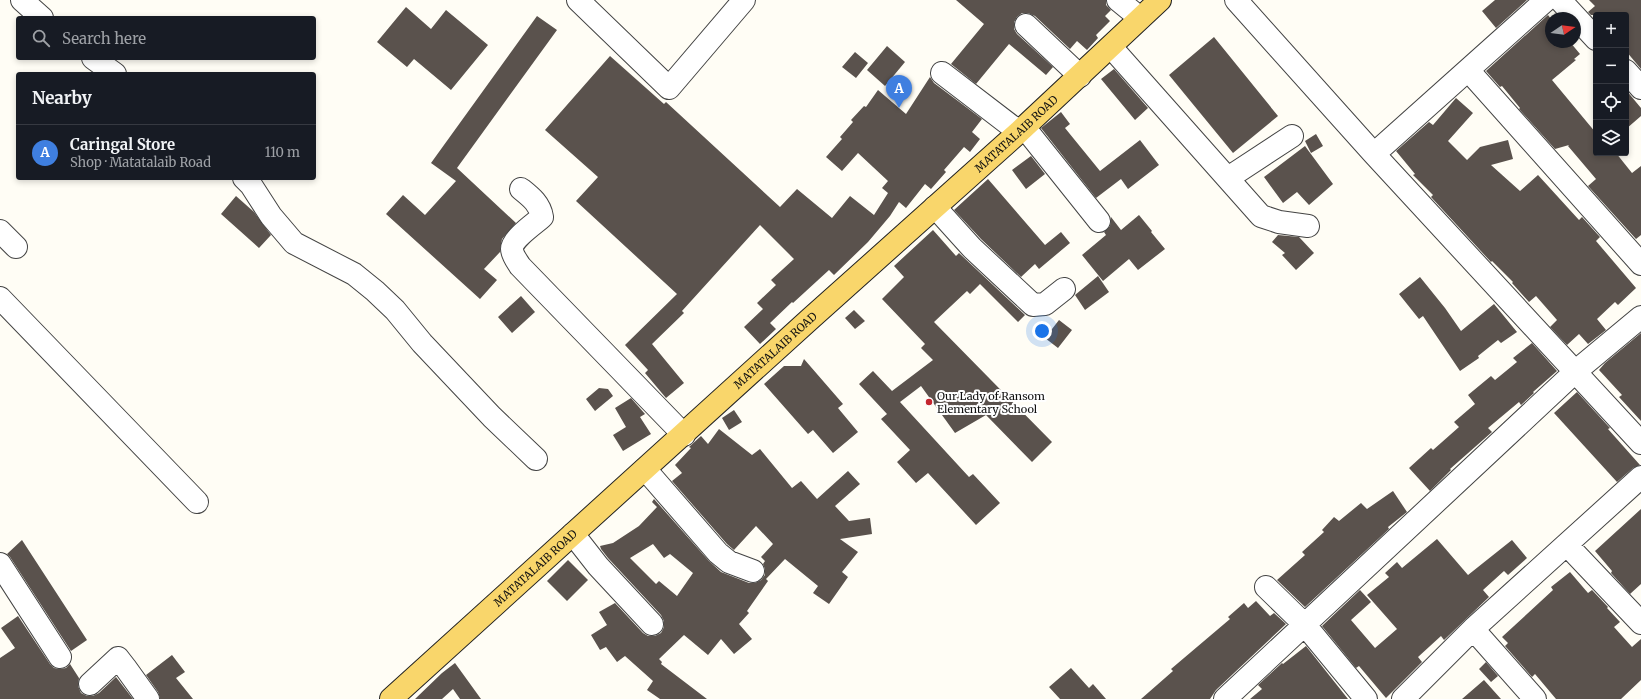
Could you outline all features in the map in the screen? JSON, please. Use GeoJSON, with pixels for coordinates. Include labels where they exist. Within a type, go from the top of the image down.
{"type":"FeatureCollection","features":[{"type":"Feature","properties":{"kind":"main road","name":"MATATALAIB ROAD"},"geometry":{"type":"LineString","coordinates":[[398,697],[573,534],[1021,130],[1160,0]]}},
{"type":"Feature","properties":{"kind":"street"},"geometry":{"type":"LineString","coordinates":[[22,0],[40,16]]}},
{"type":"Feature","properties":{"kind":"street"},"geometry":{"type":"LineString","coordinates":[[579,0],[669,88],[744,0]]}},
{"type":"Feature","properties":{"kind":"street"},"geometry":{"type":"LineString","coordinates":[[1118,0],[1140,18]]}},
{"type":"Feature","properties":{"kind":"street"},"geometry":{"type":"LineString","coordinates":[[1236,0],[1374,154],[1641,443]]}},
{"type":"Feature","properties":{"kind":"street"},"geometry":{"type":"LineString","coordinates":[[1374,154],[1546,0]]}},
{"type":"Feature","properties":{"kind":"street"},"geometry":{"type":"LineString","coordinates":[[1560,0],[1593,36]]}},
{"type":"Feature","properties":{"kind":"street"},"geometry":{"type":"LineString","coordinates":[[1026,25],[1080,76]]}},
{"type":"Feature","properties":{"kind":"street"},"geometry":{"type":"LineString","coordinates":[[1111,47],[1261,216],[1279,222],[1308,226]]}},
{"type":"Feature","properties":{"kind":"street"},"geometry":{"type":"LineString","coordinates":[[96,60],[112,72]]}},
{"type":"Feature","properties":{"kind":"street"},"geometry":{"type":"LineString","coordinates":[[1468,70],[1641,264]]}},
{"type":"Feature","properties":{"kind":"street"},"geometry":{"type":"LineString","coordinates":[[942,73],[1021,130],[1099,221]]}},
{"type":"Feature","properties":{"kind":"street"},"geometry":{"type":"LineString","coordinates":[[1629,75],[1641,88]]}},
{"type":"Feature","properties":{"kind":"street"},"geometry":{"type":"LineString","coordinates":[[1228,178],[1292,136]]}},
{"type":"Feature","properties":{"kind":"street"},"geometry":{"type":"LineString","coordinates":[[246,180],[251,185],[271,216],[294,243],[354,274],[375,291],[492,417],[536,459]]}},
{"type":"Feature","properties":{"kind":"street"},"geometry":{"type":"LineString","coordinates":[[521,189],[537,203],[541,210],[542,217],[514,242],[512,249],[520,266],[684,435]]}},
{"type":"Feature","properties":{"kind":"street"},"geometry":{"type":"LineString","coordinates":[[935,207],[972,248],[1033,305],[1045,304],[1064,289]]}},
{"type":"Feature","properties":{"kind":"street"},"geometry":{"type":"LineString","coordinates":[[0,231],[16,247]]}},
{"type":"Feature","properties":{"kind":"street"},"geometry":{"type":"LineString","coordinates":[[0,298],[197,502]]}},
{"type":"Feature","properties":{"kind":"street"},"geometry":{"type":"LineString","coordinates":[[1225,699],[1576,371],[1641,317]]}},
{"type":"Feature","properties":{"kind":"street"},"geometry":{"type":"LineString","coordinates":[[645,469],[718,553],[729,562],[753,571]]}},
{"type":"Feature","properties":{"kind":"street"},"geometry":{"type":"LineString","coordinates":[[1403,699],[1473,629],[1641,477]]}},
{"type":"Feature","properties":{"kind":"street"},"geometry":{"type":"LineString","coordinates":[[573,534],[598,566],[652,624]]}},
{"type":"Feature","properties":{"kind":"street"},"geometry":{"type":"LineString","coordinates":[[1567,545],[1641,623]]}},
{"type":"Feature","properties":{"kind":"street"},"geometry":{"type":"LineString","coordinates":[[0,564],[60,657]]}},
{"type":"Feature","properties":{"kind":"street"},"geometry":{"type":"LineString","coordinates":[[1266,587],[1305,625],[1366,699]]}},
{"type":"Feature","properties":{"kind":"street"},"geometry":{"type":"LineString","coordinates":[[1473,629],[1535,699]]}},
{"type":"Feature","properties":{"kind":"street"},"geometry":{"type":"LineString","coordinates":[[90,684],[118,658],[148,699]]}},
{"type":"Feature","properties":{"kind":"building"},"geometry":{"type":"Polygon","coordinates":[[[956,0],[1106,0],[1106,5],[1111,10],[1105,16],[1110,21],[1096,35],[1098,38],[1087,50],[1077,41],[1070,49],[1035,16],[1028,13],[1022,13],[1014,22],[1014,29],[1017,34],[1053,67],[1046,75],[1009,44],[976,84],[951,64],[984,24],[956,0]]]}},
{"type":"Feature","properties":{"kind":"building"},"geometry":{"type":"Polygon","coordinates":[[[1495,0],[1527,0],[1496,28],[1482,11],[1495,0]]]}},
{"type":"Feature","properties":{"kind":"building"},"geometry":{"type":"Polygon","coordinates":[[[1589,0],[1641,0],[1641,69],[1629,55],[1629,12],[1593,12],[1593,15],[1591,15],[1588,12],[1595,6],[1589,0]]]}},
{"type":"Feature","properties":{"kind":"building"},"geometry":{"type":"Polygon","coordinates":[[[406,7],[431,29],[446,10],[488,45],[451,90],[414,59],[407,67],[377,42],[406,7]]]}},
{"type":"Feature","properties":{"kind":"building"},"geometry":{"type":"Polygon","coordinates":[[[537,16],[557,30],[457,168],[516,223],[502,239],[500,252],[484,269],[497,280],[480,299],[386,214],[403,195],[425,215],[456,181],[431,163],[537,16]]]}},
{"type":"Feature","properties":{"kind":"building"},"geometry":{"type":"Polygon","coordinates":[[[1545,18],[1545,48],[1575,48],[1580,54],[1574,59],[1576,60],[1552,80],[1593,129],[1593,156],[1618,156],[1632,173],[1641,166],[1641,235],[1636,239],[1588,186],[1596,179],[1568,146],[1569,145],[1555,149],[1519,109],[1520,108],[1502,86],[1500,87],[1486,71],[1545,18]]]}},
{"type":"Feature","properties":{"kind":"building"},"geometry":{"type":"Polygon","coordinates":[[[1214,37],[1278,116],[1233,153],[1169,75],[1214,37]]]}},
{"type":"Feature","properties":{"kind":"building"},"geometry":{"type":"Polygon","coordinates":[[[887,46],[905,62],[885,86],[867,70],[887,46]]]}},
{"type":"Feature","properties":{"kind":"building"},"geometry":{"type":"Polygon","coordinates":[[[855,52],[868,63],[856,78],[842,67],[855,52]]]}},
{"type":"Feature","properties":{"kind":"building"},"geometry":{"type":"Polygon","coordinates":[[[610,56],[664,104],[666,102],[780,207],[797,189],[832,218],[850,196],[874,215],[888,193],[882,188],[888,181],[858,153],[842,171],[826,157],[842,139],[840,137],[853,122],[851,120],[864,106],[866,107],[878,90],[906,114],[930,77],[934,83],[982,119],[972,132],[980,139],[970,152],[964,147],[944,170],[946,172],[931,189],[925,184],[906,208],[899,202],[890,216],[868,242],[834,275],[829,270],[770,323],[776,329],[760,344],[744,327],[763,309],[757,303],[776,285],[771,280],[794,259],[760,225],[682,311],[684,313],[652,344],[684,383],[666,398],[645,373],[648,370],[625,345],[677,294],[576,201],[598,177],[545,130],[610,56]]]}},
{"type":"Feature","properties":{"kind":"building"},"geometry":{"type":"Polygon","coordinates":[[[1114,69],[1148,108],[1135,120],[1101,79],[1114,69]]]}},
{"type":"Feature","properties":{"kind":"building"},"geometry":{"type":"Polygon","coordinates":[[[1629,94],[1641,108],[1641,116],[1629,126],[1629,94]]]}},
{"type":"Feature","properties":{"kind":"building"},"geometry":{"type":"Polygon","coordinates":[[[1456,98],[1473,113],[1448,141],[1467,160],[1480,147],[1508,140],[1513,159],[1491,165],[1520,191],[1538,175],[1579,220],[1582,217],[1600,237],[1596,241],[1636,288],[1618,305],[1615,302],[1597,319],[1606,330],[1588,344],[1579,334],[1567,345],[1550,327],[1557,320],[1536,296],[1529,302],[1512,283],[1513,282],[1492,261],[1491,262],[1431,197],[1433,195],[1413,175],[1415,174],[1396,151],[1429,122],[1433,125],[1456,98]]]}},
{"type":"Feature","properties":{"kind":"building"},"geometry":{"type":"Polygon","coordinates":[[[1061,112],[1070,124],[1065,128],[1100,171],[1140,140],[1159,165],[1128,189],[1121,179],[1096,198],[1041,128],[1061,112]]]}},
{"type":"Feature","properties":{"kind":"building"},"geometry":{"type":"Polygon","coordinates":[[[1316,134],[1323,146],[1311,153],[1305,141],[1316,134]]]}},
{"type":"Feature","properties":{"kind":"building"},"geometry":{"type":"Polygon","coordinates":[[[1305,146],[1333,184],[1309,205],[1297,192],[1283,203],[1264,177],[1305,146]]]}},
{"type":"Feature","properties":{"kind":"building"},"geometry":{"type":"Polygon","coordinates":[[[1031,156],[1045,174],[1026,189],[1012,170],[1031,156]]]}},
{"type":"Feature","properties":{"kind":"building"},"geometry":{"type":"Polygon","coordinates":[[[988,179],[1045,245],[1061,232],[1070,243],[1039,269],[1035,264],[1021,277],[981,239],[954,210],[988,179]]]}},
{"type":"Feature","properties":{"kind":"building"},"geometry":{"type":"Polygon","coordinates":[[[236,196],[254,212],[271,235],[259,248],[221,214],[236,196]]]}},
{"type":"Feature","properties":{"kind":"building"},"geometry":{"type":"Polygon","coordinates":[[[1139,215],[1165,249],[1138,270],[1129,259],[1103,281],[1082,255],[1106,235],[1104,232],[1110,226],[1111,217],[1121,230],[1139,215]]]}},
{"type":"Feature","properties":{"kind":"building"},"geometry":{"type":"Polygon","coordinates":[[[933,230],[956,256],[959,253],[1025,315],[1018,322],[980,284],[970,294],[967,291],[934,322],[1052,442],[1032,462],[986,415],[955,433],[921,386],[900,402],[969,477],[973,474],[1000,503],[976,525],[928,473],[916,483],[897,462],[910,450],[881,419],[887,414],[859,384],[873,371],[892,391],[933,360],[921,348],[925,344],[882,299],[904,277],[894,266],[933,230]]]}},
{"type":"Feature","properties":{"kind":"building"},"geometry":{"type":"Polygon","coordinates":[[[1278,235],[1299,237],[1314,253],[1296,270],[1282,255],[1285,253],[1272,242],[1278,235]]]}},
{"type":"Feature","properties":{"kind":"building"},"geometry":{"type":"Polygon","coordinates":[[[1098,276],[1109,292],[1085,310],[1075,295],[1098,276]]]}},
{"type":"Feature","properties":{"kind":"building"},"geometry":{"type":"Polygon","coordinates":[[[1420,277],[1461,331],[1494,304],[1517,332],[1501,343],[1498,340],[1478,356],[1479,358],[1460,371],[1423,316],[1419,319],[1399,294],[1420,277]]]}},
{"type":"Feature","properties":{"kind":"building"},"geometry":{"type":"Polygon","coordinates":[[[521,296],[535,312],[512,333],[498,317],[521,296]]]}},
{"type":"Feature","properties":{"kind":"building"},"geometry":{"type":"Polygon","coordinates":[[[854,310],[865,321],[855,329],[845,318],[854,310]]]}},
{"type":"Feature","properties":{"kind":"building"},"geometry":{"type":"Polygon","coordinates":[[[1059,320],[1072,330],[1058,348],[1045,338],[1059,320]]]}},
{"type":"Feature","properties":{"kind":"building"},"geometry":{"type":"Polygon","coordinates":[[[1641,333],[1641,421],[1619,397],[1622,395],[1599,370],[1605,363],[1641,333]]]}},
{"type":"Feature","properties":{"kind":"building"},"geometry":{"type":"Polygon","coordinates":[[[1532,343],[1557,371],[1533,392],[1534,393],[1521,405],[1519,402],[1488,428],[1492,432],[1450,469],[1451,470],[1430,491],[1409,468],[1431,448],[1433,450],[1459,427],[1454,422],[1475,404],[1468,395],[1491,376],[1495,380],[1517,362],[1513,358],[1532,343]]]}},
{"type":"Feature","properties":{"kind":"building"},"geometry":{"type":"Polygon","coordinates":[[[804,359],[843,404],[838,408],[858,432],[833,453],[813,430],[808,434],[764,384],[784,366],[801,366],[804,359]]]}},
{"type":"Feature","properties":{"kind":"building"},"geometry":{"type":"Polygon","coordinates":[[[599,388],[608,389],[613,396],[595,411],[586,399],[599,388]]]}},
{"type":"Feature","properties":{"kind":"building"},"geometry":{"type":"Polygon","coordinates":[[[1577,392],[1610,428],[1608,429],[1640,465],[1633,468],[1617,482],[1554,413],[1577,392]]]}},
{"type":"Feature","properties":{"kind":"building"},"geometry":{"type":"Polygon","coordinates":[[[631,398],[645,414],[640,417],[651,434],[623,451],[613,435],[626,427],[615,408],[631,398]]]}},
{"type":"Feature","properties":{"kind":"building"},"geometry":{"type":"Polygon","coordinates":[[[734,410],[742,422],[729,430],[722,418],[734,410]]]}},
{"type":"Feature","properties":{"kind":"building"},"geometry":{"type":"Polygon","coordinates":[[[719,429],[752,455],[760,449],[792,488],[801,481],[817,499],[848,471],[860,484],[835,506],[849,521],[870,518],[872,534],[840,539],[858,552],[842,572],[848,577],[829,604],[813,593],[818,586],[785,559],[766,579],[768,581],[747,611],[749,613],[739,624],[752,639],[734,654],[721,639],[708,655],[684,635],[659,659],[662,662],[661,664],[707,699],[660,699],[647,690],[653,681],[625,656],[617,662],[606,647],[600,650],[591,635],[607,625],[599,612],[615,603],[643,633],[648,636],[655,636],[661,633],[664,627],[664,621],[661,615],[608,558],[600,546],[613,543],[639,526],[657,507],[652,502],[654,499],[709,561],[721,572],[749,583],[755,583],[761,580],[765,575],[763,564],[765,561],[761,557],[773,544],[756,526],[734,550],[672,481],[682,473],[675,465],[691,448],[689,447],[701,436],[708,444],[719,429]],[[653,544],[630,558],[656,584],[659,581],[677,596],[693,573],[670,554],[664,558],[653,544]]]}},
{"type":"Feature","properties":{"kind":"building"},"geometry":{"type":"Polygon","coordinates":[[[1393,491],[1407,512],[1388,527],[1389,529],[1305,607],[1277,580],[1305,555],[1302,552],[1324,532],[1322,530],[1334,517],[1339,521],[1361,503],[1367,509],[1393,491]]]}},
{"type":"Feature","properties":{"kind":"building"},"geometry":{"type":"Polygon","coordinates":[[[1641,509],[1641,584],[1630,594],[1611,573],[1612,571],[1595,551],[1641,509]]]}},
{"type":"Feature","properties":{"kind":"building"},"geometry":{"type":"Polygon","coordinates":[[[1437,539],[1468,575],[1512,540],[1527,558],[1508,575],[1504,571],[1483,590],[1489,597],[1444,640],[1441,636],[1418,657],[1422,662],[1386,698],[1359,666],[1356,668],[1322,626],[1360,590],[1371,602],[1351,620],[1375,648],[1397,629],[1367,595],[1389,577],[1385,573],[1397,562],[1402,568],[1437,539]]]}},
{"type":"Feature","properties":{"kind":"building"},"geometry":{"type":"Polygon","coordinates":[[[22,540],[87,640],[71,651],[7,554],[22,540]]]}},
{"type":"Feature","properties":{"kind":"building"},"geometry":{"type":"Polygon","coordinates":[[[568,560],[588,580],[567,601],[547,581],[568,560]]]}},
{"type":"Feature","properties":{"kind":"building"},"geometry":{"type":"Polygon","coordinates":[[[1570,572],[1588,593],[1592,590],[1608,607],[1607,608],[1620,622],[1614,627],[1632,647],[1641,639],[1641,680],[1621,699],[1556,699],[1535,674],[1532,677],[1505,646],[1508,643],[1502,637],[1553,590],[1551,587],[1570,572]]]}},
{"type":"Feature","properties":{"kind":"building"},"geometry":{"type":"Polygon","coordinates":[[[1256,601],[1270,616],[1274,613],[1286,624],[1216,690],[1210,699],[1141,699],[1173,671],[1171,669],[1230,619],[1228,617],[1244,603],[1248,608],[1256,601]]]}},
{"type":"Feature","properties":{"kind":"building"},"geometry":{"type":"Polygon","coordinates":[[[18,616],[54,668],[66,668],[70,664],[79,678],[78,686],[81,693],[87,696],[93,696],[99,693],[116,677],[133,699],[0,699],[0,658],[15,648],[1,628],[18,616]]]}},
{"type":"Feature","properties":{"kind":"building"},"geometry":{"type":"Polygon","coordinates":[[[1306,646],[1348,699],[1250,699],[1262,689],[1258,685],[1282,663],[1283,664],[1306,646]]]}},
{"type":"Feature","properties":{"kind":"building"},"geometry":{"type":"Polygon","coordinates":[[[172,655],[185,672],[176,678],[193,699],[160,699],[158,692],[146,675],[172,655]]]}},
{"type":"Feature","properties":{"kind":"building"},"geometry":{"type":"Polygon","coordinates":[[[1486,662],[1498,676],[1491,682],[1479,669],[1486,662]]]}},
{"type":"Feature","properties":{"kind":"building"},"geometry":{"type":"Polygon","coordinates":[[[455,663],[481,699],[460,699],[453,689],[442,699],[415,699],[442,673],[455,663]]]}},
{"type":"Feature","properties":{"kind":"building"},"geometry":{"type":"Polygon","coordinates":[[[1071,668],[1089,688],[1093,684],[1106,699],[1060,699],[1049,687],[1071,668]]]}},
{"type":"Feature","properties":{"kind":"building"},"geometry":{"type":"Polygon","coordinates":[[[1484,680],[1501,699],[1462,699],[1484,680]]]}},
{"type":"Feature","properties":{"kind":"place","name":"Caringal Store"},"geometry":{"type":"Point","coordinates":[899,108]}},
{"type":"Feature","properties":{"kind":"place","name":"Our Lady of Ransom Elementary School"},"geometry":{"type":"Point","coordinates":[929,402]}}]}
